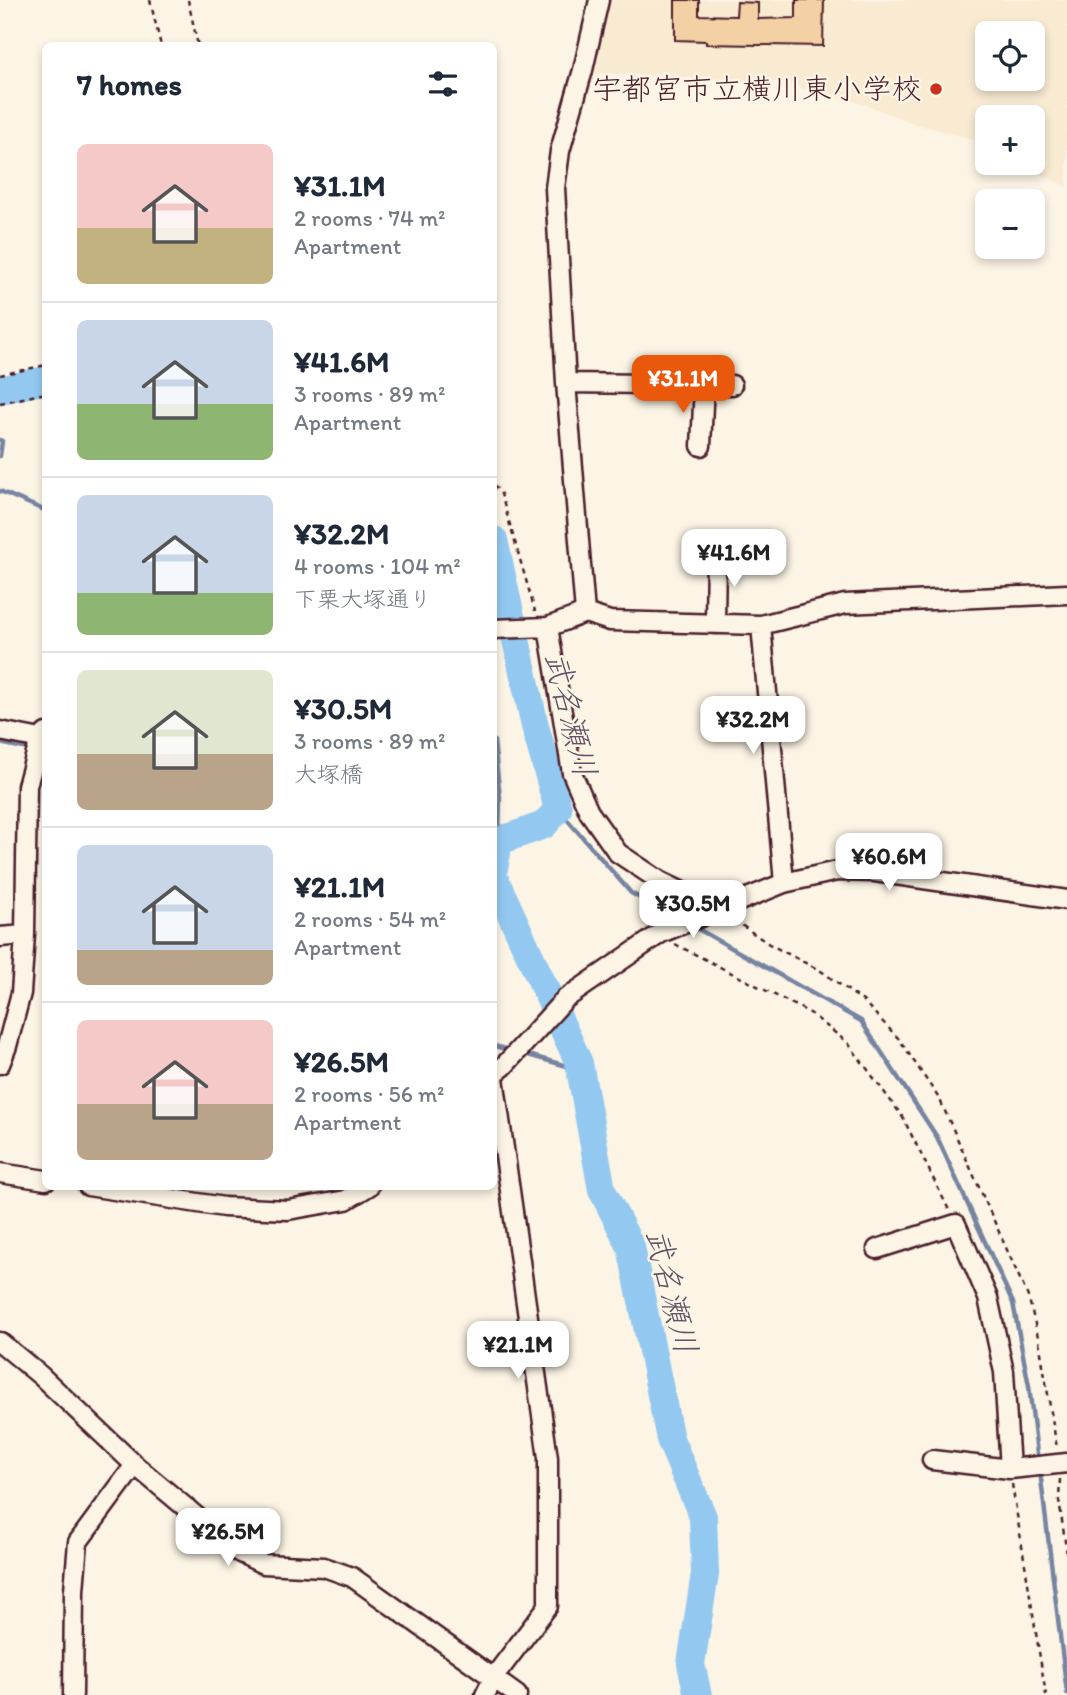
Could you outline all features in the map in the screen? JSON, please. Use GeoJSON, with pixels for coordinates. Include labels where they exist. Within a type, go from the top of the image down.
{"type":"FeatureCollection","features":[{"type":"Feature","properties":{"kind":"street"},"geometry":{"type":"LineString","coordinates":[[586,613],[566,383],[555,188],[560,151],[599,0]]}},
{"type":"Feature","properties":{"kind":"street"},"geometry":{"type":"LineString","coordinates":[[566,383],[732,385]]}},
{"type":"Feature","properties":{"kind":"street"},"geometry":{"type":"LineString","coordinates":[[701,446],[704,385]]}},
{"type":"Feature","properties":{"kind":"street"},"geometry":{"type":"LineString","coordinates":[[715,624],[716,552]]}},
{"type":"Feature","properties":{"kind":"street"},"geometry":{"type":"LineString","coordinates":[[497,629],[541,627],[586,613],[610,621],[761,625],[845,604],[1067,594]]}},
{"type":"Feature","properties":{"kind":"street"},"geometry":{"type":"LineString","coordinates":[[761,625],[784,883]]}},
{"type":"Feature","properties":{"kind":"street"},"geometry":{"type":"LineString","coordinates":[[541,627],[572,773],[589,812],[618,853],[660,881],[714,910]]}},
{"type":"Feature","properties":{"kind":"street"},"geometry":{"type":"LineString","coordinates":[[0,731],[42,737]]}},
{"type":"Feature","properties":{"kind":"street"},"geometry":{"type":"LineString","coordinates":[[0,1064],[21,993],[25,936],[27,786],[42,743]]}},
{"type":"Feature","properties":{"kind":"street"},"geometry":{"type":"LineString","coordinates":[[497,1070],[565,999],[658,935],[784,883],[837,871],[875,872],[1067,900]]}},
{"type":"Feature","properties":{"kind":"street"},"geometry":{"type":"LineString","coordinates":[[0,937],[25,936]]}},
{"type":"Feature","properties":{"kind":"street"},"geometry":{"type":"LineString","coordinates":[[485,1695],[494,1677],[548,1606],[548,1458],[497,1078]]}},
{"type":"Feature","properties":{"kind":"street"},"geometry":{"type":"LineString","coordinates":[[0,1173],[42,1179]]}},
{"type":"Feature","properties":{"kind":"street"},"geometry":{"type":"LineString","coordinates":[[114,1190],[224,1207],[288,1210],[346,1200],[362,1190]]}},
{"type":"Feature","properties":{"kind":"street"},"geometry":{"type":"LineString","coordinates":[[877,1249],[956,1224],[988,1298],[1002,1359],[1010,1469]]}},
{"type":"Feature","properties":{"kind":"street"},"geometry":{"type":"LineString","coordinates":[[0,1342],[41,1376],[135,1465],[240,1553],[263,1564],[324,1567],[352,1577],[517,1695]]}},
{"type":"Feature","properties":{"kind":"street"},"geometry":{"type":"LineString","coordinates":[[932,1460],[1010,1469],[1064,1463]]}},
{"type":"Feature","properties":{"kind":"street"},"geometry":{"type":"LineString","coordinates":[[73,1695],[74,1590],[78,1542],[135,1465]]}},
{"type":"Feature","properties":{"kind":"path"},"geometry":{"type":"LineString","coordinates":[[150,0],[160,42]]}},
{"type":"Feature","properties":{"kind":"path"},"geometry":{"type":"LineString","coordinates":[[188,0],[197,42]]}},
{"type":"Feature","properties":{"kind":"path"},"geometry":{"type":"LineString","coordinates":[[0,374],[42,366]]}},
{"type":"Feature","properties":{"kind":"path"},"geometry":{"type":"LineString","coordinates":[[0,403],[42,394]]}},
{"type":"Feature","properties":{"kind":"path"},"geometry":{"type":"LineString","coordinates":[[497,489],[501,494],[541,627]]}},
{"type":"Feature","properties":{"kind":"path"},"geometry":{"type":"LineString","coordinates":[[714,910],[769,944],[821,971],[863,1001],[899,1039],[940,1100],[1029,1299],[1039,1341],[1055,1441],[1064,1463],[1059,1500],[1067,1555]]}},
{"type":"Feature","properties":{"kind":"path"},"geometry":{"type":"LineString","coordinates":[[658,935],[810,1013],[848,1043],[902,1116],[956,1224]]}},
{"type":"Feature","properties":{"kind":"path"},"geometry":{"type":"LineString","coordinates":[[1010,1469],[1046,1695]]}},
{"type":"Feature","properties":{"kind":"shaded area","name":"宇都宮市立横川東小学校"},"geometry":{"type":"Polygon","coordinates":[[[610,0],[1067,0],[1067,187],[1043,175],[1045,105],[975,105],[975,141],[913,123],[866,105],[778,82],[595,73],[610,0]]]}},
{"type":"Feature","properties":{"kind":"building"},"geometry":{"type":"Polygon","coordinates":[[[675,0],[699,0],[699,15],[736,16],[737,2],[758,3],[758,19],[796,18],[796,0],[824,0],[823,46],[706,44],[706,41],[675,40],[675,0]]]}},
{"type":"Feature","properties":{"kind":"waterway","name":"武名瀬川"},"geometry":{"type":"LineString","coordinates":[[0,390],[42,381]]}},
{"type":"Feature","properties":{"kind":"waterway"},"geometry":{"type":"LineString","coordinates":[[0,440],[0,456]]}},
{"type":"Feature","properties":{"kind":"waterway"},"geometry":{"type":"LineString","coordinates":[[0,491],[42,509]]}},
{"type":"Feature","properties":{"kind":"waterway","name":"武名瀬川"},"geometry":{"type":"LineString","coordinates":[[497,554],[535,726],[558,809],[544,825],[499,841],[497,852]]}},
{"type":"Feature","properties":{"kind":"waterway"},"geometry":{"type":"LineString","coordinates":[[0,743],[33,750]]}},
{"type":"Feature","properties":{"kind":"waterway"},"geometry":{"type":"LineString","coordinates":[[497,770],[500,798],[499,841]]}},
{"type":"Feature","properties":{"kind":"waterway"},"geometry":{"type":"LineString","coordinates":[[558,809],[631,893],[681,920]]}},
{"type":"Feature","properties":{"kind":"waterway","name":"武名瀬川"},"geometry":{"type":"LineString","coordinates":[[497,884],[579,1063],[602,1190],[631,1247],[670,1439],[703,1517],[705,1574],[691,1664],[698,1695]]}},
{"type":"Feature","properties":{"kind":"waterway"},"geometry":{"type":"LineString","coordinates":[[691,925],[861,1021],[937,1137],[1013,1303],[1029,1386],[1038,1462]]}},
{"type":"Feature","properties":{"kind":"waterway"},"geometry":{"type":"LineString","coordinates":[[497,1047],[513,1051]]}},
{"type":"Feature","properties":{"kind":"waterway"},"geometry":{"type":"LineString","coordinates":[[521,1053],[581,1070]]}},
{"type":"Feature","properties":{"kind":"waterway"},"geometry":{"type":"LineString","coordinates":[[1040,1471],[1067,1693]]}},
{"type":"Feature","properties":{"kind":"place","name":"宇都宮市立横川東小学校"},"geometry":{"type":"Point","coordinates":[936,89]}}]}
